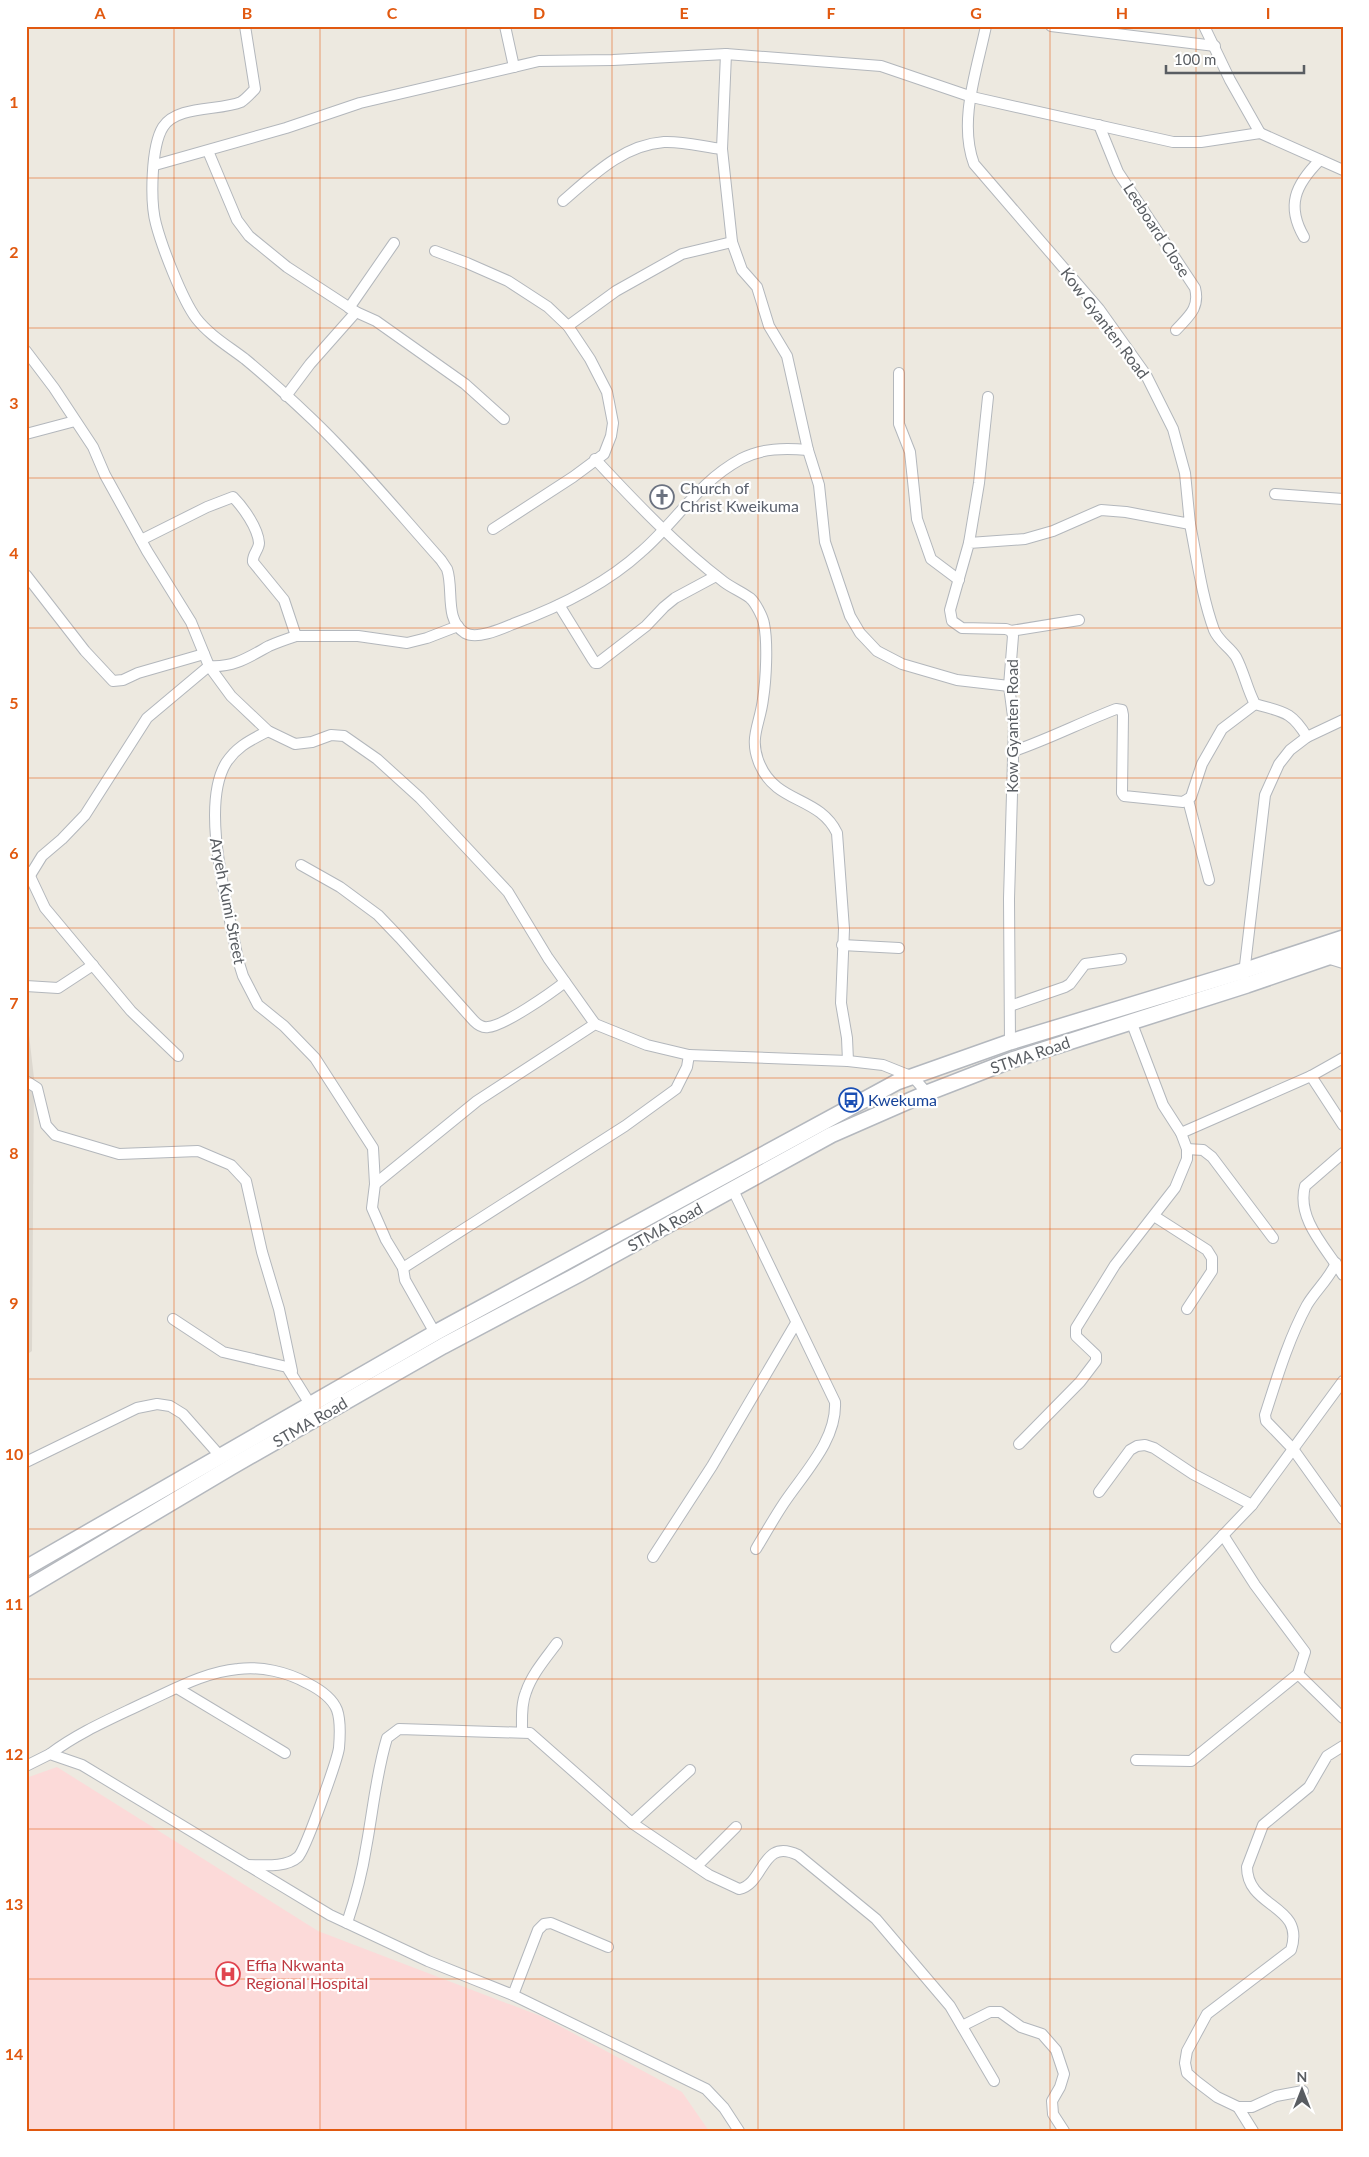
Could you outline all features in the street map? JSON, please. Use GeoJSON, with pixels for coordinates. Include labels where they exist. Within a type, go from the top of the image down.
{"type":"FeatureCollection","features":[{"type":"Feature","properties":{"kind":"main road","name":"STMA Road"},"geometry":{"type":"LineString","coordinates":[[26,1589],[231,1467],[442,1346],[579,1274],[831,1136],[926,1093],[1012,1060],[1131,1021],[1245,978],[1343,938]]}},
{"type":"Feature","properties":{"kind":"main road","name":"STMA Road"},"geometry":{"type":"LineString","coordinates":[[26,1568],[435,1333],[897,1082],[1010,1042],[1343,952]]}},
{"type":"Feature","properties":{"kind":"street"},"geometry":{"type":"LineString","coordinates":[[245,26],[255,89],[242,101],[197,110],[173,118],[164,126],[160,136],[155,165],[153,202],[155,222],[188,304],[207,330],[246,360],[312,420],[354,462],[441,560],[447,570],[454,618],[458,626],[467,634],[478,634],[501,629],[560,605],[608,576],[641,552],[695,493],[740,460],[755,453],[776,449],[808,450]]}},
{"type":"Feature","properties":{"kind":"street"},"geometry":{"type":"LineString","coordinates":[[504,26],[514,67]]}},
{"type":"Feature","properties":{"kind":"street","name":"Kow Gyanten Road"},"geometry":{"type":"LineString","coordinates":[[986,26],[968,110],[967,142],[974,164],[1099,309],[1146,375],[1174,429],[1185,473],[1190,524],[1200,575],[1214,631],[1219,640],[1234,655],[1247,681],[1250,695],[1255,704]]}},
{"type":"Feature","properties":{"kind":"street"},"geometry":{"type":"LineString","coordinates":[[1051,26],[1215,46]]}},
{"type":"Feature","properties":{"kind":"street"},"geometry":{"type":"LineString","coordinates":[[1204,26],[1230,80],[1260,134]]}},
{"type":"Feature","properties":{"kind":"street"},"geometry":{"type":"LineString","coordinates":[[155,165],[286,128],[360,103],[514,67],[546,61],[620,60],[726,54],[881,66],[972,96],[1188,143],[1260,134],[1343,170]]}},
{"type":"Feature","properties":{"kind":"street"},"geometry":{"type":"LineString","coordinates":[[726,54],[722,149],[732,242],[742,270],[757,287],[769,326],[787,356],[808,450],[819,485],[826,542],[850,616],[860,633],[877,651],[902,664],[957,680],[1009,686]]}},
{"type":"Feature","properties":{"kind":"street","name":"Leeboard Close"},"geometry":{"type":"LineString","coordinates":[[1099,125],[1118,172],[1195,288],[1197,298],[1195,310],[1176,330]]}},
{"type":"Feature","properties":{"kind":"street"},"geometry":{"type":"LineString","coordinates":[[563,201],[598,170],[635,147],[666,142],[722,149]]}},
{"type":"Feature","properties":{"kind":"street"},"geometry":{"type":"LineString","coordinates":[[208,151],[237,220],[249,236],[287,266],[353,310],[376,321],[465,384],[504,420]]}},
{"type":"Feature","properties":{"kind":"street"},"geometry":{"type":"LineString","coordinates":[[1304,238],[1296,223],[1294,210],[1296,197],[1309,170],[1320,160]]}},
{"type":"Feature","properties":{"kind":"street"},"geometry":{"type":"LineString","coordinates":[[568,326],[616,291],[682,254],[732,242]]}},
{"type":"Feature","properties":{"kind":"street"},"geometry":{"type":"LineString","coordinates":[[286,396],[353,310],[394,243]]}},
{"type":"Feature","properties":{"kind":"street"},"geometry":{"type":"LineString","coordinates":[[435,251],[508,281],[548,307],[568,326],[590,359],[607,392],[613,423],[611,436],[604,454],[573,477],[493,528]]}},
{"type":"Feature","properties":{"kind":"street"},"geometry":{"type":"LineString","coordinates":[[26,351],[54,388],[93,447],[141,540],[181,604],[209,666],[231,696],[268,731],[296,744],[312,742],[331,735],[344,736],[377,759],[420,798],[508,892],[542,950],[596,1024],[647,1045],[689,1055],[883,1065],[913,1076],[926,1093]]}},
{"type":"Feature","properties":{"kind":"street"},"geometry":{"type":"LineString","coordinates":[[899,373],[899,424],[910,452],[917,519],[930,559],[959,580]]}},
{"type":"Feature","properties":{"kind":"street"},"geometry":{"type":"LineString","coordinates":[[988,397],[980,483],[969,543],[950,610],[952,621],[962,628],[1006,629],[1011,631],[1079,620]]}},
{"type":"Feature","properties":{"kind":"street"},"geometry":{"type":"LineString","coordinates":[[26,434],[75,421]]}},
{"type":"Feature","properties":{"kind":"street"},"geometry":{"type":"LineString","coordinates":[[595,460],[664,529],[716,576],[750,598],[764,622],[766,639],[763,699],[754,741],[760,765],[767,778],[786,795],[815,807],[833,825],[837,833],[844,929],[840,1003],[847,1038],[848,1062]]}},
{"type":"Feature","properties":{"kind":"street"},"geometry":{"type":"LineString","coordinates":[[1275,494],[1343,499]]}},
{"type":"Feature","properties":{"kind":"street"},"geometry":{"type":"LineString","coordinates":[[141,540],[207,507],[232,497],[257,535],[259,545],[253,556],[253,562],[284,600],[296,636]]}},
{"type":"Feature","properties":{"kind":"street"},"geometry":{"type":"LineString","coordinates":[[969,543],[1025,539],[1053,531],[1101,510],[1126,512],[1190,524]]}},
{"type":"Feature","properties":{"kind":"street"},"geometry":{"type":"LineString","coordinates":[[26,575],[85,651],[113,681],[123,680],[138,673],[204,654]]}},
{"type":"Feature","properties":{"kind":"street"},"geometry":{"type":"LineString","coordinates":[[560,605],[593,660],[595,663],[598,663],[646,626],[675,598],[716,576]]}},
{"type":"Feature","properties":{"kind":"street"},"geometry":{"type":"LineString","coordinates":[[178,1056],[131,1011],[45,908],[27,876],[42,856],[85,815],[147,718],[209,666],[221,667],[235,664],[271,645],[296,636],[358,636],[407,642],[427,638],[458,626]]}},
{"type":"Feature","properties":{"kind":"street","name":"Kow Gyanten Road"},"geometry":{"type":"LineString","coordinates":[[1010,1042],[1009,899],[1014,751],[1014,724],[1009,686],[1013,636],[1011,631]]}},
{"type":"Feature","properties":{"kind":"street"},"geometry":{"type":"LineString","coordinates":[[1014,751],[1052,736],[1077,723],[1116,709],[1122,710],[1122,793],[1124,796],[1183,802],[1191,797],[1202,764],[1222,729],[1255,704],[1282,710],[1298,722],[1307,736]]}},
{"type":"Feature","properties":{"kind":"street"},"geometry":{"type":"LineString","coordinates":[[1245,978],[1265,795],[1279,764],[1290,750],[1307,736],[1343,720]]}},
{"type":"Feature","properties":{"kind":"street","name":"Aryeh Kumi Street"},"geometry":{"type":"LineString","coordinates":[[268,731],[245,742],[236,750],[226,764],[216,790],[214,824],[238,960],[243,976],[258,1006],[284,1026],[315,1058],[370,1142],[375,1153],[375,1184],[371,1201],[374,1215],[403,1268],[404,1280],[435,1333]]}},
{"type":"Feature","properties":{"kind":"street"},"geometry":{"type":"LineString","coordinates":[[1188,800],[1209,880]]}},
{"type":"Feature","properties":{"kind":"street"},"geometry":{"type":"LineString","coordinates":[[300,865],[340,887],[378,915],[480,1027],[492,1026],[518,1013],[565,982]]}},
{"type":"Feature","properties":{"kind":"street"},"geometry":{"type":"LineString","coordinates":[[842,945],[899,948]]}},
{"type":"Feature","properties":{"kind":"street"},"geometry":{"type":"LineString","coordinates":[[1326,958],[1343,963]]}},
{"type":"Feature","properties":{"kind":"street"},"geometry":{"type":"LineString","coordinates":[[1010,1006],[1065,987],[1070,984],[1082,966],[1086,964],[1121,959]]}},
{"type":"Feature","properties":{"kind":"street"},"geometry":{"type":"LineString","coordinates":[[26,986],[58,988],[93,965]]}},
{"type":"Feature","properties":{"kind":"street"},"geometry":{"type":"LineString","coordinates":[[1019,1444],[1080,1382],[1096,1362],[1096,1355],[1076,1336],[1076,1328],[1115,1265],[1154,1216],[1179,1180],[1187,1159],[1187,1149],[1181,1133],[1163,1105],[1131,1021]]}},
{"type":"Feature","properties":{"kind":"street"},"geometry":{"type":"LineString","coordinates":[[375,1184],[477,1101],[596,1024]]}},
{"type":"Feature","properties":{"kind":"street"},"geometry":{"type":"LineString","coordinates":[[403,1268],[625,1126],[676,1089],[687,1067],[689,1055]]}},
{"type":"Feature","properties":{"kind":"street"},"geometry":{"type":"LineString","coordinates":[[1181,1133],[1311,1076],[1343,1058]]}},
{"type":"Feature","properties":{"kind":"street"},"geometry":{"type":"LineString","coordinates":[[1311,1076],[1343,1125]]}},
{"type":"Feature","properties":{"kind":"street"},"geometry":{"type":"LineString","coordinates":[[26,1081],[37,1088],[46,1125],[55,1135],[119,1154],[198,1151],[232,1165],[246,1181],[262,1252],[279,1310],[292,1372]]}},
{"type":"Feature","properties":{"kind":"street"},"geometry":{"type":"LineString","coordinates":[[1187,1149],[1203,1150],[1212,1157],[1274,1238]]}},
{"type":"Feature","properties":{"kind":"street"},"geometry":{"type":"LineString","coordinates":[[1343,1153],[1305,1186],[1303,1194],[1310,1223],[1343,1275]]}},
{"type":"Feature","properties":{"kind":"street"},"geometry":{"type":"LineString","coordinates":[[733,1190],[835,1402],[836,1415],[822,1446],[783,1504],[756,1549]]}},
{"type":"Feature","properties":{"kind":"street"},"geometry":{"type":"LineString","coordinates":[[1154,1216],[1207,1250],[1212,1258],[1212,1271],[1187,1309]]}},
{"type":"Feature","properties":{"kind":"street"},"geometry":{"type":"LineString","coordinates":[[1336,1263],[1330,1276],[1309,1303],[1294,1330],[1265,1415],[1266,1421],[1293,1449],[1343,1518]]}},
{"type":"Feature","properties":{"kind":"street"},"geometry":{"type":"LineString","coordinates":[[173,1319],[223,1352],[287,1367],[292,1372],[310,1404]]}},
{"type":"Feature","properties":{"kind":"street"},"geometry":{"type":"LineString","coordinates":[[653,1557],[712,1466],[796,1323]]}},
{"type":"Feature","properties":{"kind":"street"},"geometry":{"type":"LineString","coordinates":[[1116,1647],[1252,1505],[1343,1381]]}},
{"type":"Feature","properties":{"kind":"street"},"geometry":{"type":"LineString","coordinates":[[26,1462],[137,1408],[158,1404],[170,1406],[183,1414],[221,1457]]}},
{"type":"Feature","properties":{"kind":"street"},"geometry":{"type":"LineString","coordinates":[[1099,1492],[1130,1450],[1137,1446],[1145,1445],[1154,1448],[1193,1474],[1252,1505]]}},
{"type":"Feature","properties":{"kind":"street"},"geometry":{"type":"LineString","coordinates":[[1136,1760],[1192,1761],[1298,1674],[1305,1652],[1255,1585],[1223,1535]]}},
{"type":"Feature","properties":{"kind":"street"},"geometry":{"type":"LineString","coordinates":[[522,1731],[522,1709],[525,1693],[557,1643]]}},
{"type":"Feature","properties":{"kind":"street"},"geometry":{"type":"LineString","coordinates":[[26,1766],[50,1754],[67,1741],[200,1678],[238,1669],[280,1672],[298,1678],[321,1690],[337,1710],[340,1726],[339,1748],[302,1854],[288,1863],[246,1865]]}},
{"type":"Feature","properties":{"kind":"street"},"geometry":{"type":"LineString","coordinates":[[1298,1674],[1343,1718]]}},
{"type":"Feature","properties":{"kind":"street"},"geometry":{"type":"LineString","coordinates":[[178,1688],[285,1754]]}},
{"type":"Feature","properties":{"kind":"street"},"geometry":{"type":"LineString","coordinates":[[347,1923],[365,1857],[380,1765],[390,1733],[399,1728],[507,1733],[522,1731],[538,1738],[632,1823],[709,1875],[739,1889],[746,1886],[770,1856],[777,1852],[788,1850],[798,1855],[876,1920],[950,2006],[994,2081]]}},
{"type":"Feature","properties":{"kind":"street"},"geometry":{"type":"LineString","coordinates":[[1303,2091],[1276,2096],[1252,2107],[1238,2107],[1217,2097],[1187,2073],[1185,2063],[1187,2051],[1207,2014],[1291,1950],[1294,1927],[1288,1919],[1256,1892],[1250,1884],[1247,1867],[1262,1825],[1310,1787],[1328,1756],[1343,1746]]}},
{"type":"Feature","properties":{"kind":"street"},"geometry":{"type":"LineString","coordinates":[[50,1754],[82,1766],[330,1915],[428,1960],[513,1995],[706,2089],[724,2108],[739,2131]]}},
{"type":"Feature","properties":{"kind":"street"},"geometry":{"type":"LineString","coordinates":[[632,1823],[690,1770]]}},
{"type":"Feature","properties":{"kind":"street"},"geometry":{"type":"LineString","coordinates":[[697,1866],[736,1827]]}},
{"type":"Feature","properties":{"kind":"street"},"geometry":{"type":"LineString","coordinates":[[513,1995],[538,1930],[544,1924],[551,1923],[608,1947]]}},
{"type":"Feature","properties":{"kind":"street"},"geometry":{"type":"LineString","coordinates":[[962,2026],[990,2012],[1000,2012],[1021,2027],[1042,2034],[1056,2050],[1064,2074],[1060,2087],[1052,2101],[1052,2114],[1064,2131]]}},
{"type":"Feature","properties":{"kind":"street"},"geometry":{"type":"LineString","coordinates":[[1238,2107],[1253,2131]]}},
{"type":"Feature","properties":{"kind":"shaded area"},"geometry":{"type":"Polygon","coordinates":[[[26,1009],[34,1078],[32,1351],[26,1355],[26,1009]]]}},
{"type":"Feature","properties":{"kind":"shaded area","name":"Effia Nkwanta Regional Hospital"},"geometry":{"type":"Polygon","coordinates":[[[57,1767],[318,1931],[543,2017],[682,2092],[709,2131],[26,2131],[26,1778],[57,1767]]]}},
{"type":"Feature","properties":{"kind":"place","name":"Church of Christ Kweikuma"},"geometry":{"type":"Point","coordinates":[662,497]}},
{"type":"Feature","properties":{"kind":"place","name":"Kwekuma"},"geometry":{"type":"Point","coordinates":[851,1100]}},
{"type":"Feature","properties":{"kind":"place","name":"Effia Nkwanta Regional Hospital"},"geometry":{"type":"Point","coordinates":[228,1974]}}]}
